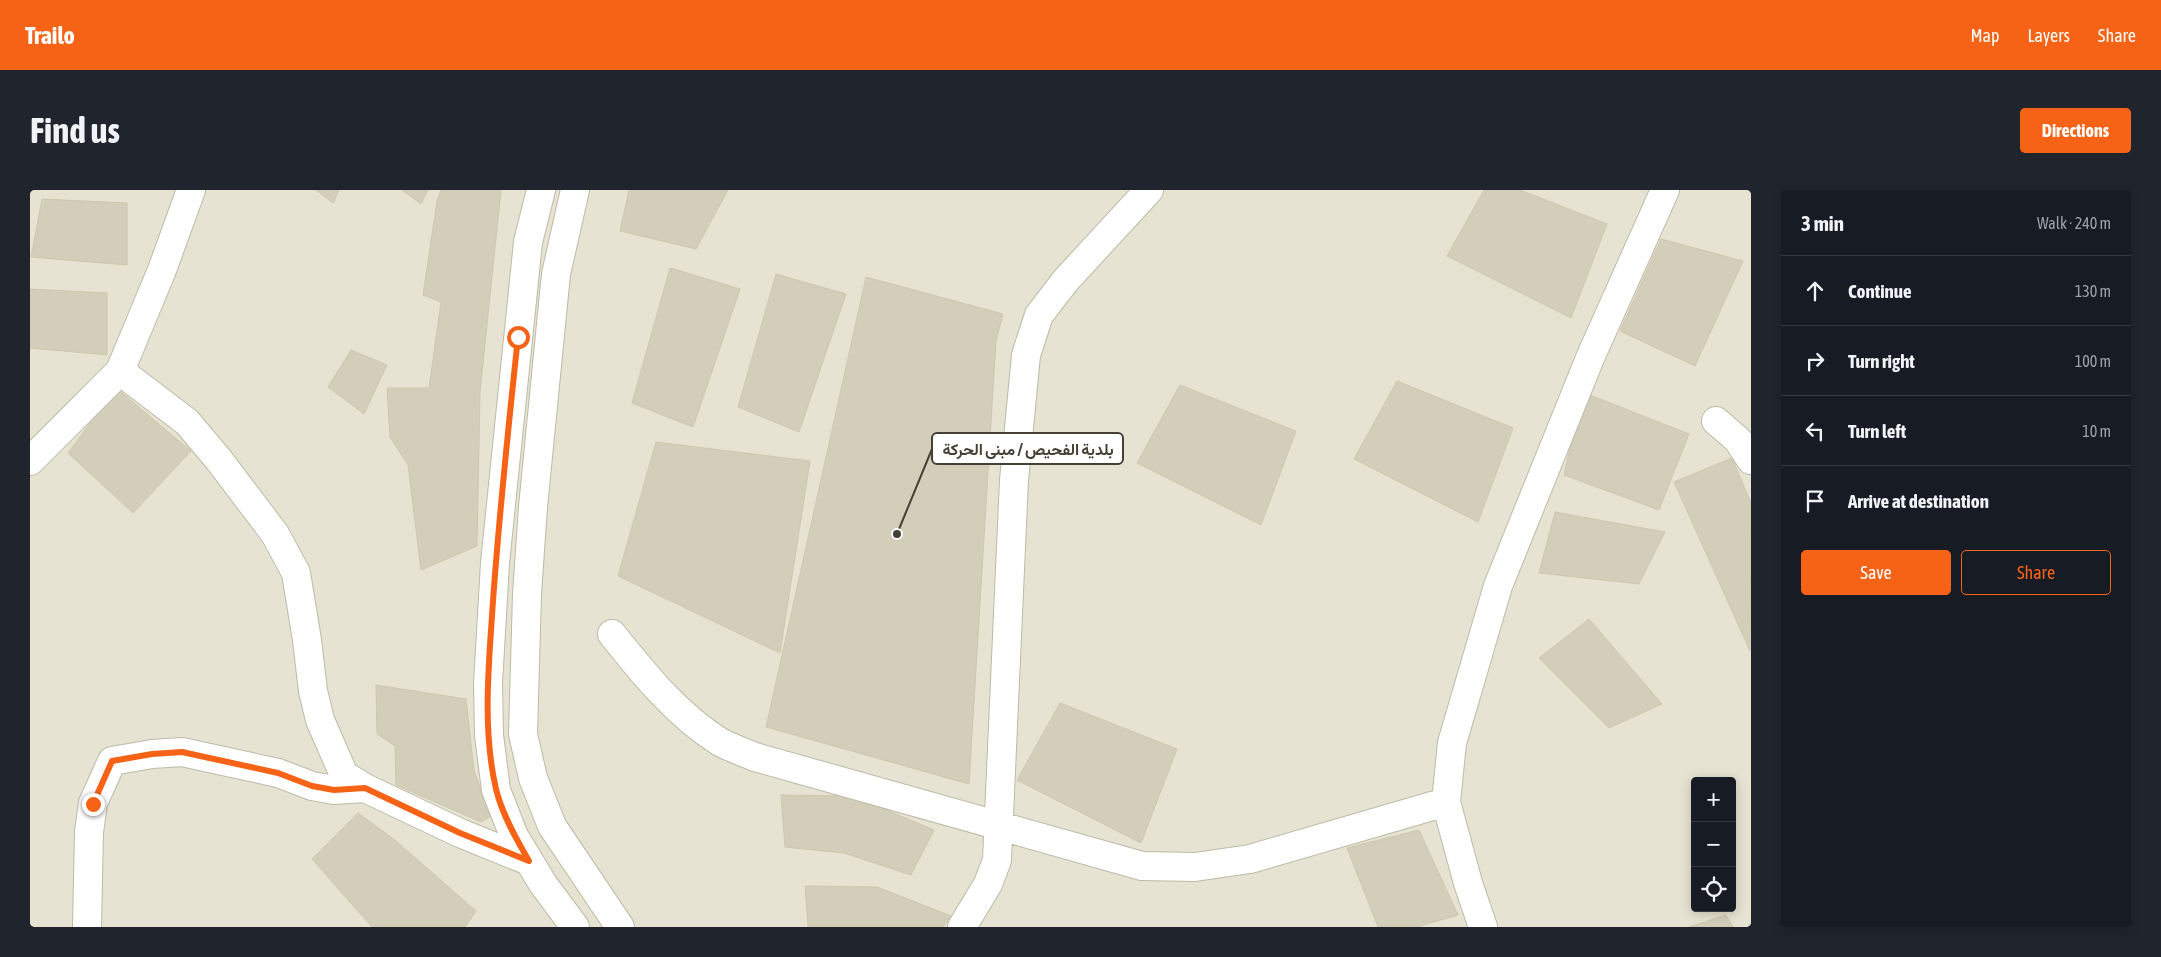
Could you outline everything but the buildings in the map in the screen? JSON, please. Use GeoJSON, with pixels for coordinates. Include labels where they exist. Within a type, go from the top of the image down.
{"type":"FeatureCollection","features":[{"type":"Feature","properties":{"kind":"street"},"geometry":{"type":"LineString","coordinates":[[30,461],[120,370],[162,270],[191,190]]}},
{"type":"Feature","properties":{"kind":"street"},"geometry":{"type":"LineString","coordinates":[[541,190],[528,242],[495,563],[488,684],[489,735],[496,790],[514,836],[542,884],[575,927]]}},
{"type":"Feature","properties":{"kind":"street"},"geometry":{"type":"LineString","coordinates":[[576,190],[556,274],[532,506],[527,594],[523,734],[533,778],[552,826],[620,927]]}},
{"type":"Feature","properties":{"kind":"street"},"geometry":{"type":"LineString","coordinates":[[962,927],[988,884],[997,860],[997,826],[1014,480],[1026,355],[1039,316],[1044,308],[1066,280],[1149,190]]}},
{"type":"Feature","properties":{"kind":"street"},"geometry":{"type":"LineString","coordinates":[[1483,927],[1468,884],[1446,802],[1452,743],[1498,586],[1590,358],[1665,190]]}},
{"type":"Feature","properties":{"kind":"street"},"geometry":{"type":"LineString","coordinates":[[120,370],[187,422],[275,534],[296,573],[313,690],[320,720],[344,775],[365,788],[460,833],[529,861]]}},
{"type":"Feature","properties":{"kind":"street"},"geometry":{"type":"LineString","coordinates":[[1716,421],[1738,440],[1751,460]]}},
{"type":"Feature","properties":{"kind":"street"},"geometry":{"type":"LineString","coordinates":[[612,634],[647,678],[688,718],[721,742],[755,757],[1142,866],[1195,868],[1250,859],[1446,802]]}},
{"type":"Feature","properties":{"kind":"street"},"geometry":{"type":"LineString","coordinates":[[87,927],[89,832],[93,804],[112,761],[152,754],[182,752],[278,773],[312,786],[334,790],[365,788]]}},
{"type":"Feature","properties":{"kind":"shaded area"},"geometry":{"type":"Polygon","coordinates":[[[30,190],[1751,190],[1751,927],[30,927],[30,190]]]}},
{"type":"Feature","properties":{"kind":"place","name":"بلدية الفحيص / مبنى الحركة"},"geometry":{"type":"Point","coordinates":[897,534]}},
{"type":"Feature","properties":{"kind":"route"},"geometry":{"type":"LineString","coordinates":[[93,804],[112,761],[152,754],[182,752],[278,773],[312,786],[334,790],[365,788],[460,833],[529,861],[514,836],[496,790],[489,735],[488,684],[495,563],[518,337]]}}]}
